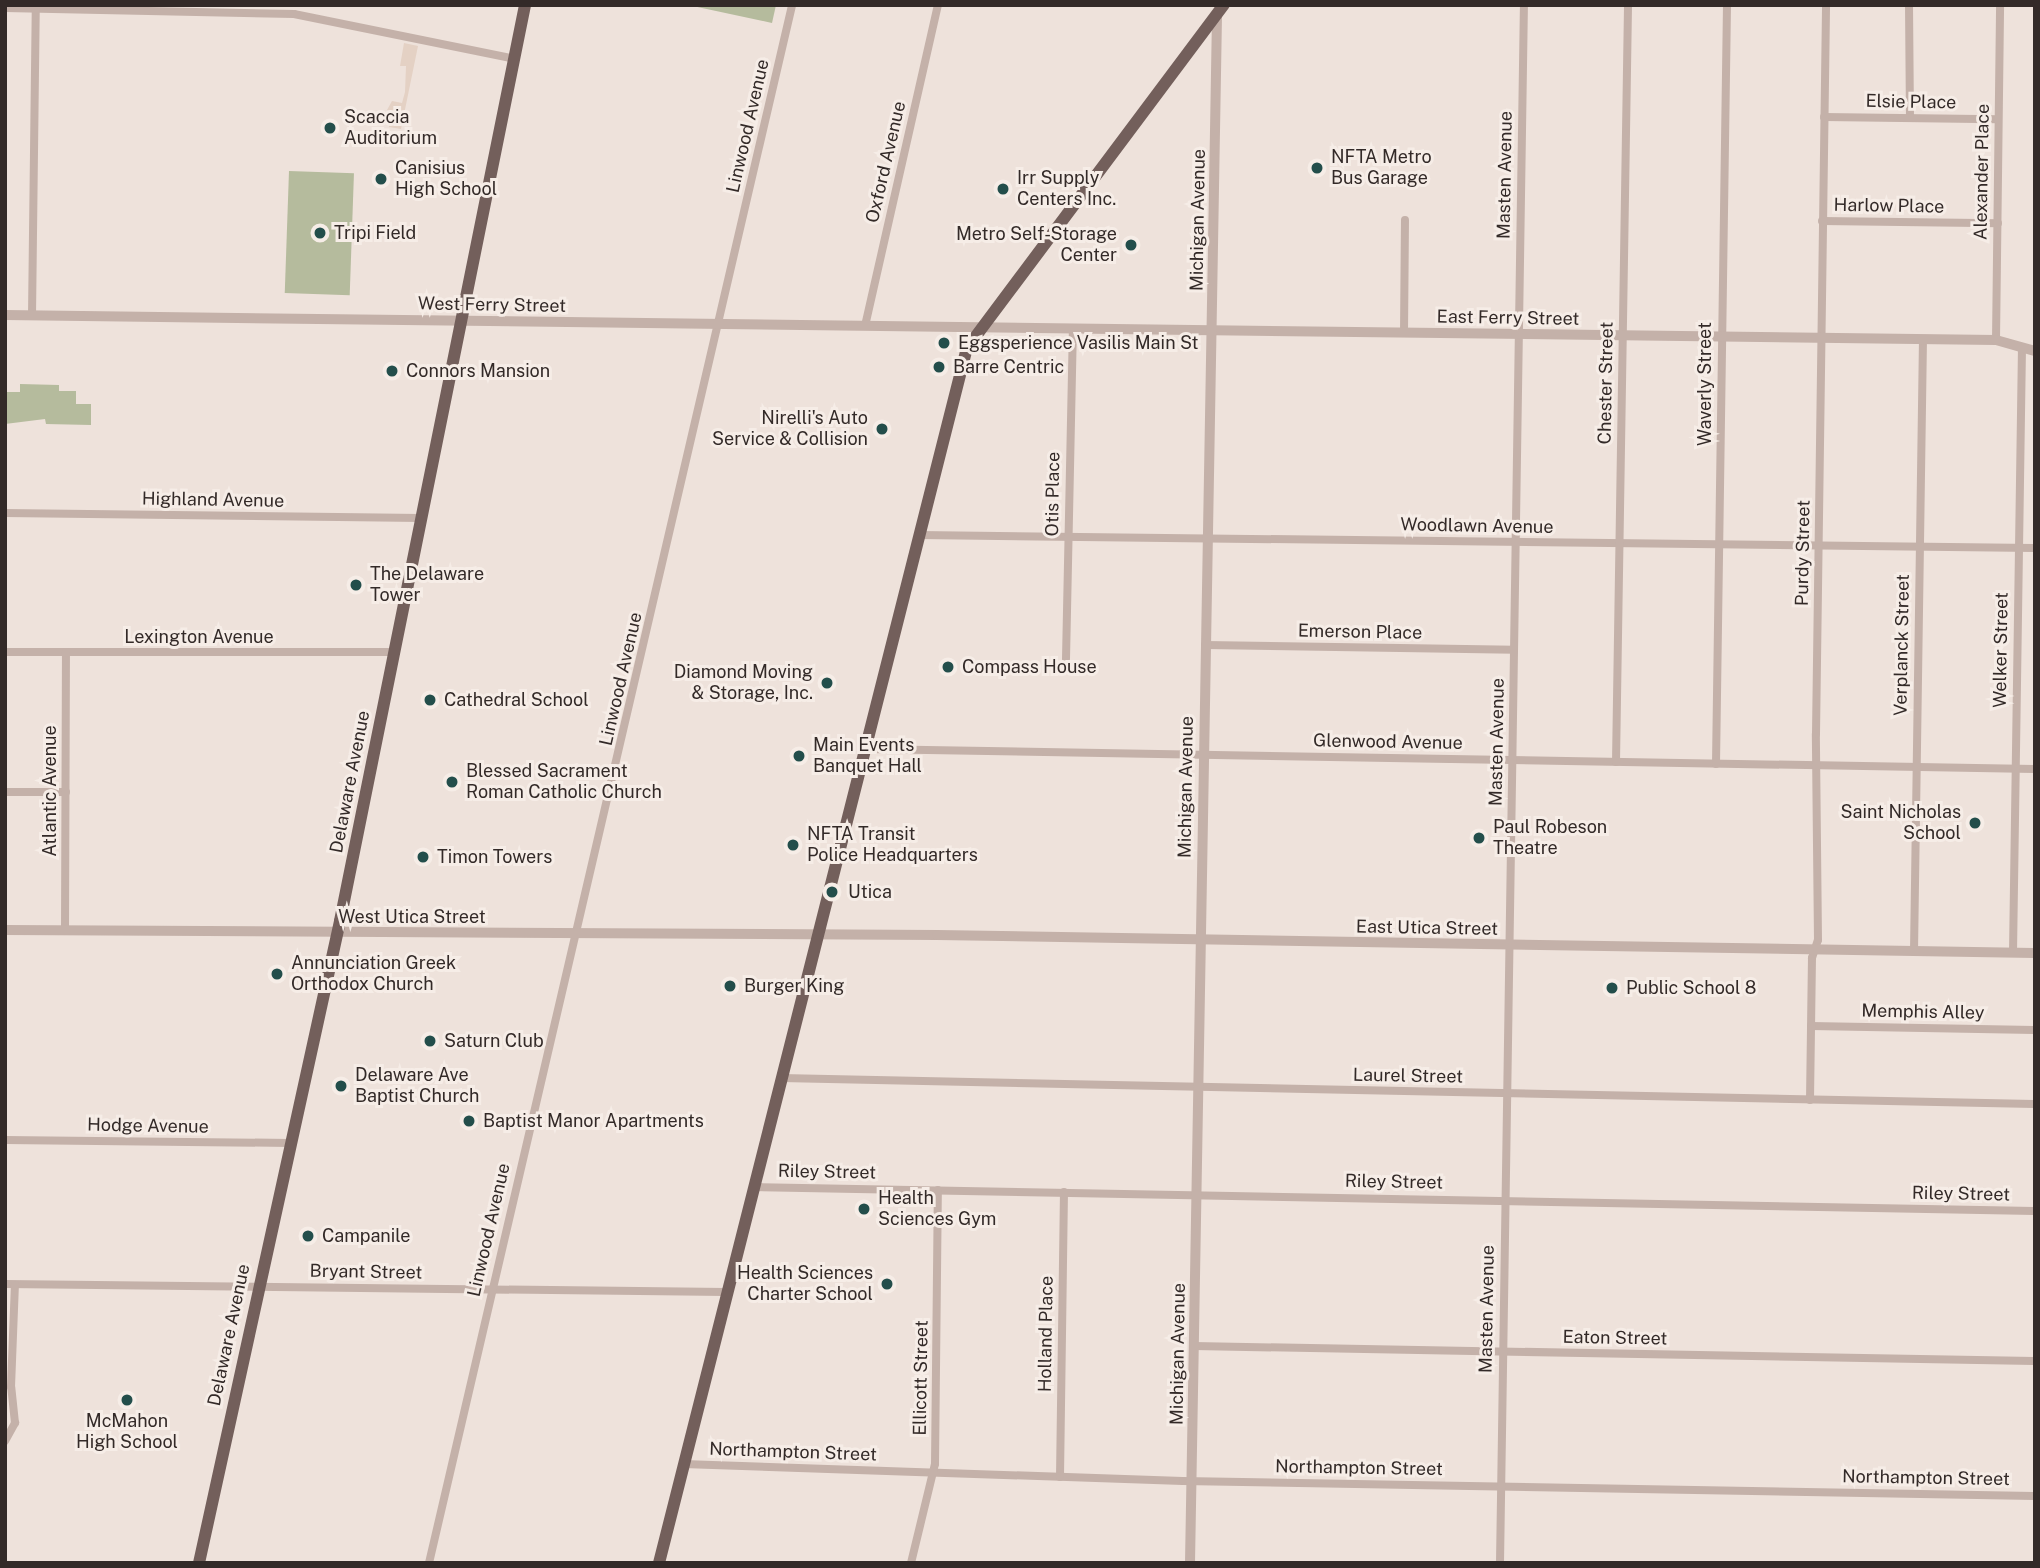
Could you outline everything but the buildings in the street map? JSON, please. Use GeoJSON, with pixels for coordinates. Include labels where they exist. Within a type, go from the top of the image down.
{"type":"FeatureCollection","features":[{"type":"Feature","properties":{"kind":"main road","name":"Delaware Avenue"},"geometry":{"type":"LineString","coordinates":[[199,1563],[338,932],[525,5]]}},
{"type":"Feature","properties":{"kind":"main road"},"geometry":{"type":"LineString","coordinates":[[659,1563],[961,369],[979,327],[1220,8]]}},
{"type":"Feature","properties":{"kind":"street","name":"Linwood Avenue"},"geometry":{"type":"LineString","coordinates":[[429,1563],[720,324],[792,5]]}},
{"type":"Feature","properties":{"kind":"street","name":"Oxford Avenue"},"geometry":{"type":"LineString","coordinates":[[865,326],[938,5]]}},
{"type":"Feature","properties":{"kind":"street","name":"Masten Avenue"},"geometry":{"type":"LineString","coordinates":[[1500,1563],[1524,5]]}},
{"type":"Feature","properties":{"kind":"street","name":"Chester Street"},"geometry":{"type":"LineString","coordinates":[[1616,762],[1628,5]]}},
{"type":"Feature","properties":{"kind":"street","name":"Waverly Street"},"geometry":{"type":"LineString","coordinates":[[1716,764],[1727,5]]}},
{"type":"Feature","properties":{"kind":"street","name":"Purdy Street"},"geometry":{"type":"LineString","coordinates":[[1810,1100],[1811,1026],[1818,940],[1819,546],[1826,5]]}},
{"type":"Feature","properties":{"kind":"street"},"geometry":{"type":"LineString","coordinates":[[1909,5],[1910,118]]}},
{"type":"Feature","properties":{"kind":"street","name":"Alexander Place"},"geometry":{"type":"LineString","coordinates":[[1996,340],[2000,5]]}},
{"type":"Feature","properties":{"kind":"street"},"geometry":{"type":"LineString","coordinates":[[5,8],[295,14],[515,59]]}},
{"type":"Feature","properties":{"kind":"street","name":"Michigan Avenue"},"geometry":{"type":"LineString","coordinates":[[1191,1563],[1205,645],[1220,8]]}},
{"type":"Feature","properties":{"kind":"street"},"geometry":{"type":"LineString","coordinates":[[32,316],[36,9]]}},
{"type":"Feature","properties":{"kind":"street","name":"Elsie Place"},"geometry":{"type":"LineString","coordinates":[[1824,117],[1998,119]]}},
{"type":"Feature","properties":{"kind":"street"},"geometry":{"type":"LineString","coordinates":[[1404,333],[1405,220]]}},
{"type":"Feature","properties":{"kind":"street","name":"Harlow Place"},"geometry":{"type":"LineString","coordinates":[[1822,221],[1998,223]]}},
{"type":"Feature","properties":{"kind":"street","name":"West Ferry Street"},"geometry":{"type":"LineString","coordinates":[[5,315],[979,327]]}},
{"type":"Feature","properties":{"kind":"street","name":"East Ferry Street"},"geometry":{"type":"LineString","coordinates":[[979,327],[1996,340],[2035,351]]}},
{"type":"Feature","properties":{"kind":"street","name":"Otis Place"},"geometry":{"type":"LineString","coordinates":[[1066,659],[1073,329]]}},
{"type":"Feature","properties":{"kind":"street","name":"Verplanck Street"},"geometry":{"type":"LineString","coordinates":[[1914,952],[1923,339]]}},
{"type":"Feature","properties":{"kind":"street","name":"Welker Street"},"geometry":{"type":"LineString","coordinates":[[2013,953],[2022,347]]}},
{"type":"Feature","properties":{"kind":"street","name":"Highland Avenue"},"geometry":{"type":"LineString","coordinates":[[5,513],[421,518]]}},
{"type":"Feature","properties":{"kind":"street","name":"Woodlawn Avenue"},"geometry":{"type":"LineString","coordinates":[[919,535],[2035,548]]}},
{"type":"Feature","properties":{"kind":"street","name":"Emerson Place"},"geometry":{"type":"LineString","coordinates":[[1205,645],[1514,650]]}},
{"type":"Feature","properties":{"kind":"street","name":"Lexington Avenue"},"geometry":{"type":"LineString","coordinates":[[5,652],[393,652]]}},
{"type":"Feature","properties":{"kind":"street","name":"Atlantic Avenue"},"geometry":{"type":"LineString","coordinates":[[65,930],[66,652]]}},
{"type":"Feature","properties":{"kind":"street","name":"Glenwood Avenue"},"geometry":{"type":"LineString","coordinates":[[866,749],[2035,769]]}},
{"type":"Feature","properties":{"kind":"street"},"geometry":{"type":"LineString","coordinates":[[5,792],[66,792]]}},
{"type":"Feature","properties":{"kind":"street","name":"West Utica Street"},"geometry":{"type":"LineString","coordinates":[[5,930],[819,935]]}},
{"type":"Feature","properties":{"kind":"street","name":"East Utica Street"},"geometry":{"type":"LineString","coordinates":[[819,935],[2035,953]]}},
{"type":"Feature","properties":{"kind":"street","name":"Memphis Alley"},"geometry":{"type":"LineString","coordinates":[[1811,1026],[2035,1030]]}},
{"type":"Feature","properties":{"kind":"street","name":"Laurel Street"},"geometry":{"type":"LineString","coordinates":[[781,1078],[2035,1104]]}},
{"type":"Feature","properties":{"kind":"street","name":"Hodge Avenue"},"geometry":{"type":"LineString","coordinates":[[5,1140],[290,1143]]}},
{"type":"Feature","properties":{"kind":"street","name":"Riley Street"},"geometry":{"type":"LineString","coordinates":[[753,1187],[2035,1211]]}},
{"type":"Feature","properties":{"kind":"street","name":"Ellicott Street"},"geometry":{"type":"LineString","coordinates":[[911,1563],[933,1473],[938,1190]]}},
{"type":"Feature","properties":{"kind":"street","name":"Holland Place"},"geometry":{"type":"LineString","coordinates":[[1059,1477],[1064,1192]]}},
{"type":"Feature","properties":{"kind":"street"},"geometry":{"type":"LineString","coordinates":[[5,1441],[15,1423],[8,1390],[10,1284]]}},
{"type":"Feature","properties":{"kind":"street","name":"Bryant Street"},"geometry":{"type":"LineString","coordinates":[[10,1284],[726,1292]]}},
{"type":"Feature","properties":{"kind":"street","name":"Eaton Street"},"geometry":{"type":"LineString","coordinates":[[1194,1346],[2035,1361]]}},
{"type":"Feature","properties":{"kind":"street","name":"Northampton Street"},"geometry":{"type":"LineString","coordinates":[[683,1464],[1192,1481],[2035,1496]]}},
{"type":"Feature","properties":{"kind":"green space"},"geometry":{"type":"Polygon","coordinates":[[[688,5],[776,5],[772,23],[688,5]]]}},
{"type":"Feature","properties":{"kind":"green space","name":"Tripi Field"},"geometry":{"type":"Polygon","coordinates":[[[289,171],[354,173],[350,295],[285,293],[289,171]]]}},
{"type":"Feature","properties":{"kind":"green space"},"geometry":{"type":"Polygon","coordinates":[[[20,384],[59,385],[59,391],[76,391],[76,404],[91,404],[91,425],[46,424],[45,419],[5,424],[5,392],[20,392],[20,384]]]}},
{"type":"Feature","properties":{"kind":"shaded area"},"geometry":{"type":"Polygon","coordinates":[[[404,43],[418,46],[401,129],[389,127],[391,112],[387,110],[392,101],[402,103],[405,92],[406,66],[400,66],[404,43]]]}},
{"type":"Feature","properties":{"kind":"place","name":"Scaccia Auditorium"},"geometry":{"type":"Point","coordinates":[330,128]}},
{"type":"Feature","properties":{"kind":"place","name":"NFTA Metro Bus Garage"},"geometry":{"type":"Point","coordinates":[1317,168]}},
{"type":"Feature","properties":{"kind":"place","name":"Canisius High School"},"geometry":{"type":"Point","coordinates":[381,179]}},
{"type":"Feature","properties":{"kind":"place","name":"Irr Supply Centers Inc."},"geometry":{"type":"Point","coordinates":[1003,189]}},
{"type":"Feature","properties":{"kind":"place","name":"Tripi Field"},"geometry":{"type":"Point","coordinates":[320,233]}},
{"type":"Feature","properties":{"kind":"place","name":"Metro Self-Storage Center"},"geometry":{"type":"Point","coordinates":[1131,245]}},
{"type":"Feature","properties":{"kind":"place","name":"Eggsperience Vasilis Main St"},"geometry":{"type":"Point","coordinates":[944,343]}},
{"type":"Feature","properties":{"kind":"place","name":"Barre Centric"},"geometry":{"type":"Point","coordinates":[939,367]}},
{"type":"Feature","properties":{"kind":"place","name":"Connors Mansion"},"geometry":{"type":"Point","coordinates":[392,371]}},
{"type":"Feature","properties":{"kind":"place","name":"Nirelli's Auto Service & Collision"},"geometry":{"type":"Point","coordinates":[882,429]}},
{"type":"Feature","properties":{"kind":"place","name":"The Delaware Tower"},"geometry":{"type":"Point","coordinates":[356,585]}},
{"type":"Feature","properties":{"kind":"place","name":"Compass House"},"geometry":{"type":"Point","coordinates":[948,667]}},
{"type":"Feature","properties":{"kind":"place","name":"Diamond Moving & Storage, Inc."},"geometry":{"type":"Point","coordinates":[827,683]}},
{"type":"Feature","properties":{"kind":"place","name":"Cathedral School"},"geometry":{"type":"Point","coordinates":[430,700]}},
{"type":"Feature","properties":{"kind":"place","name":"Main Events Banquet Hall"},"geometry":{"type":"Point","coordinates":[799,756]}},
{"type":"Feature","properties":{"kind":"place","name":"Blessed Sacrament Roman Catholic Church"},"geometry":{"type":"Point","coordinates":[452,782]}},
{"type":"Feature","properties":{"kind":"place","name":"Saint Nicholas School"},"geometry":{"type":"Point","coordinates":[1975,823]}},
{"type":"Feature","properties":{"kind":"place","name":"Paul Robeson Theatre"},"geometry":{"type":"Point","coordinates":[1479,838]}},
{"type":"Feature","properties":{"kind":"place","name":"NFTA Transit Police Headquarters"},"geometry":{"type":"Point","coordinates":[793,845]}},
{"type":"Feature","properties":{"kind":"place","name":"Timon Towers"},"geometry":{"type":"Point","coordinates":[423,857]}},
{"type":"Feature","properties":{"kind":"place","name":"Utica"},"geometry":{"type":"Point","coordinates":[832,892]}},
{"type":"Feature","properties":{"kind":"place","name":"Annunciation Greek Orthodox Church"},"geometry":{"type":"Point","coordinates":[277,974]}},
{"type":"Feature","properties":{"kind":"place","name":"Burger King"},"geometry":{"type":"Point","coordinates":[730,986]}},
{"type":"Feature","properties":{"kind":"place","name":"Public School 8"},"geometry":{"type":"Point","coordinates":[1612,988]}},
{"type":"Feature","properties":{"kind":"place","name":"Saturn Club"},"geometry":{"type":"Point","coordinates":[430,1041]}},
{"type":"Feature","properties":{"kind":"place","name":"Delaware Ave Baptist Church"},"geometry":{"type":"Point","coordinates":[341,1086]}},
{"type":"Feature","properties":{"kind":"place","name":"Baptist Manor Apartments"},"geometry":{"type":"Point","coordinates":[469,1121]}},
{"type":"Feature","properties":{"kind":"place","name":"Health Sciences Gym"},"geometry":{"type":"Point","coordinates":[864,1209]}},
{"type":"Feature","properties":{"kind":"place","name":"Campanile"},"geometry":{"type":"Point","coordinates":[308,1236]}},
{"type":"Feature","properties":{"kind":"place","name":"Health Sciences Charter School"},"geometry":{"type":"Point","coordinates":[887,1284]}},
{"type":"Feature","properties":{"kind":"place","name":"McMahon High School"},"geometry":{"type":"Point","coordinates":[127,1400]}}]}
